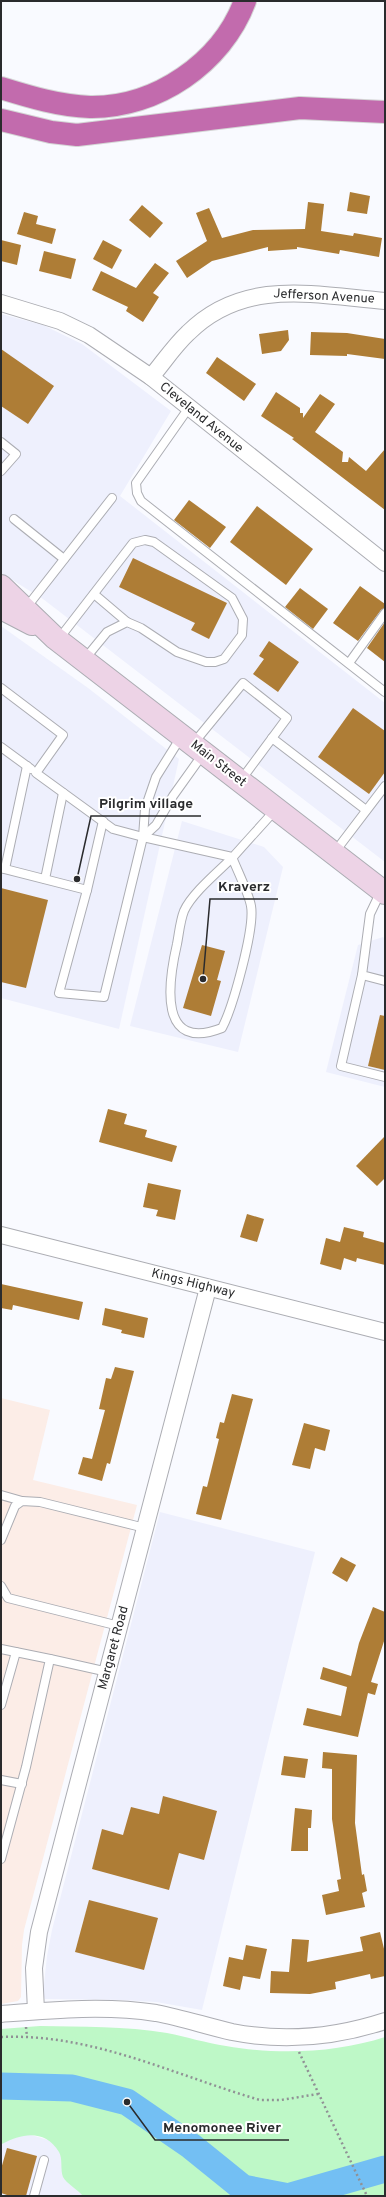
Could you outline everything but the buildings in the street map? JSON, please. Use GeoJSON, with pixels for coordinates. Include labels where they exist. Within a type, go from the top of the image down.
{"type":"FeatureCollection","features":[{"type":"Feature","properties":{"kind":"highway"},"geometry":{"type":"LineString","coordinates":[[1,88],[38,99],[82,106],[116,105],[148,97],[177,82],[208,58],[233,26],[245,1]]}},
{"type":"Feature","properties":{"kind":"highway"},"geometry":{"type":"LineString","coordinates":[[1,120],[51,132],[77,135],[300,108],[385,112]]}},
{"type":"Feature","properties":{"kind":"main road","name":"Main Street"},"geometry":{"type":"LineString","coordinates":[[1,586],[15,611],[55,637],[383,892]]}},
{"type":"Feature","properties":{"kind":"street","name":"Jefferson Avenue"},"geometry":{"type":"LineString","coordinates":[[151,377],[187,333],[218,310],[235,301],[278,293],[385,301]]}},
{"type":"Feature","properties":{"kind":"street","name":"Cleveland Avenue"},"geometry":{"type":"LineString","coordinates":[[1,303],[30,310],[75,327],[151,377],[188,409],[385,562]]}},
{"type":"Feature","properties":{"kind":"street","name":"Kings Highway"},"geometry":{"type":"LineString","coordinates":[[1,1235],[385,1332]]}},
{"type":"Feature","properties":{"kind":"street","name":"Margaret Road"},"geometry":{"type":"LineString","coordinates":[[36,2011],[34,1968],[39,1932],[208,1288]]}},
{"type":"Feature","properties":{"kind":"street"},"geometry":{"type":"LineString","coordinates":[[1,2014],[36,2011],[118,2010],[154,2013],[233,2032],[260,2036],[291,2037],[344,2032],[385,2021]]}},
{"type":"Feature","properties":{"kind":"lane"},"geometry":{"type":"LineString","coordinates":[[188,409],[136,483],[137,493],[141,502],[385,692]]}},
{"type":"Feature","properties":{"kind":"lane"},"geometry":{"type":"LineString","coordinates":[[1,442],[16,454],[1,471]]}},
{"type":"Feature","properties":{"kind":"lane"},"geometry":{"type":"LineString","coordinates":[[15,611],[64,559],[112,498]]}},
{"type":"Feature","properties":{"kind":"lane"},"geometry":{"type":"LineString","coordinates":[[14,519],[64,559]]}},
{"type":"Feature","properties":{"kind":"lane"},"geometry":{"type":"LineString","coordinates":[[55,637],[94,594],[133,543],[144,540],[154,542],[232,598],[243,619],[242,635],[224,659],[211,662],[198,661],[177,652],[141,628],[127,622],[94,594]]}},
{"type":"Feature","properties":{"kind":"lane"},"geometry":{"type":"LineString","coordinates":[[349,663],[385,613]]}},
{"type":"Feature","properties":{"kind":"lane"},"geometry":{"type":"LineString","coordinates":[[84,660],[107,632],[127,622]]}},
{"type":"Feature","properties":{"kind":"lane"},"geometry":{"type":"LineString","coordinates":[[103,821],[87,890],[59,993],[104,997],[143,837],[144,809],[156,777],[193,744],[243,683],[287,718],[240,781]]}},
{"type":"Feature","properties":{"kind":"lane"},"geometry":{"type":"LineString","coordinates":[[1,688],[63,735],[36,773]]}},
{"type":"Feature","properties":{"kind":"lane"},"geometry":{"type":"LineString","coordinates":[[272,738],[366,810]]}},
{"type":"Feature","properties":{"kind":"lane"},"geometry":{"type":"LineString","coordinates":[[143,837],[156,825],[173,796],[193,744]]}},
{"type":"Feature","properties":{"kind":"lane"},"geometry":{"type":"LineString","coordinates":[[1,747],[113,828],[143,837],[232,857]]}},
{"type":"Feature","properties":{"kind":"lane"},"geometry":{"type":"LineString","coordinates":[[26,766],[3,868],[87,890]]}},
{"type":"Feature","properties":{"kind":"lane"},"geometry":{"type":"LineString","coordinates":[[334,854],[385,786]]}},
{"type":"Feature","properties":{"kind":"lane"},"geometry":{"type":"LineString","coordinates":[[45,879],[63,793]]}},
{"type":"Feature","properties":{"kind":"lane"},"geometry":{"type":"LineString","coordinates":[[232,857],[251,905],[252,921],[230,1012],[222,1028],[209,1033],[193,1033],[176,1023],[170,1006],[170,971],[184,911],[205,883],[232,857],[276,809]]}},
{"type":"Feature","properties":{"kind":"lane"},"geometry":{"type":"LineString","coordinates":[[383,892],[370,914],[362,975],[341,1066],[385,1077]]}},
{"type":"Feature","properties":{"kind":"lane"},"geometry":{"type":"LineString","coordinates":[[362,975],[385,981]]}},
{"type":"Feature","properties":{"kind":"lane"},"geometry":{"type":"LineString","coordinates":[[1,1495],[22,1501],[40,1502],[145,1528]]}},
{"type":"Feature","properties":{"kind":"lane"},"geometry":{"type":"LineString","coordinates":[[1,1540],[15,1506],[22,1501]]}},
{"type":"Feature","properties":{"kind":"lane"},"geometry":{"type":"LineString","coordinates":[[1,1586],[8,1598],[120,1626]]}},
{"type":"Feature","properties":{"kind":"lane"},"geometry":{"type":"LineString","coordinates":[[1,1648],[108,1672]]}},
{"type":"Feature","properties":{"kind":"lane"},"geometry":{"type":"LineString","coordinates":[[1,1705],[16,1652]]}},
{"type":"Feature","properties":{"kind":"lane"},"geometry":{"type":"LineString","coordinates":[[1,1859],[22,1784],[50,1659]]}},
{"type":"Feature","properties":{"kind":"lane"},"geometry":{"type":"LineString","coordinates":[[1,1780],[22,1784]]}},
{"type":"Feature","properties":{"kind":"lane"},"geometry":{"type":"LineString","coordinates":[[34,2196],[44,2160]]}},
{"type":"Feature","properties":{"kind":"path"},"geometry":{"type":"LineString","coordinates":[[26,2027],[27,2037]]}},
{"type":"Feature","properties":{"kind":"path"},"geometry":{"type":"LineString","coordinates":[[1,2037],[27,2037],[59,2040],[109,2050],[260,2100],[281,2100],[318,2094]]}},
{"type":"Feature","properties":{"kind":"path"},"geometry":{"type":"LineString","coordinates":[[291,2037],[367,2196]]}},
{"type":"Feature","properties":{"kind":"shaded area"},"geometry":{"type":"Polygon","coordinates":[[[1,314],[43,325],[82,344],[171,411],[120,496],[385,703],[385,862],[43,599],[1,573],[1,314]]]}},
{"type":"Feature","properties":{"kind":"shaded area"},"geometry":{"type":"Polygon","coordinates":[[[1,626],[88,688],[179,759],[119,1029],[1,998],[1,626]]]}},
{"type":"Feature","properties":{"kind":"shaded area"},"geometry":{"type":"Polygon","coordinates":[[[182,821],[264,847],[283,867],[238,1052],[130,1026],[182,821]]]}},
{"type":"Feature","properties":{"kind":"shaded area"},"geometry":{"type":"Polygon","coordinates":[[[383,937],[385,939],[385,1087],[326,1072],[358,945],[383,937]]]}},
{"type":"Feature","properties":{"kind":"shaded area"},"geometry":{"type":"Polygon","coordinates":[[[1,1398],[50,1410],[33,1480],[137,1505],[24,1930],[22,1945],[21,1997],[18,2001],[1,2004],[1,1398]]]}},
{"type":"Feature","properties":{"kind":"shaded area"},"geometry":{"type":"Polygon","coordinates":[[[160,1512],[315,1552],[202,2010],[156,2002],[45,1999],[43,1994],[47,1956],[52,1930],[160,1512]]]}},
{"type":"Feature","properties":{"kind":"shaded area"},"geometry":{"type":"Polygon","coordinates":[[[7,2128],[103,2156],[92,2196],[1,2196],[1,2149],[7,2128]]]}},
{"type":"Feature","properties":{"kind":"green space"},"geometry":{"type":"Polygon","coordinates":[[[40,2026],[135,2029],[167,2033],[226,2046],[265,2051],[306,2051],[327,2049],[385,2037],[385,2196],[83,2196],[63,2177],[59,2152],[47,2140],[40,2136],[33,2135],[17,2137],[2,2144],[1,2149],[1,2029],[40,2026]]]}},
{"type":"Feature","properties":{"kind":"waterway"},"geometry":{"type":"LineString","coordinates":[[1,2086],[72,2088],[127,2102],[191,2146],[243,2188],[284,2196]]}},
{"type":"Feature","properties":{"kind":"waterway"},"geometry":{"type":"LineString","coordinates":[[291,2196],[385,2169]]}},
{"type":"Feature","properties":{"kind":"place","name":"Pilgrim village"},"geometry":{"type":"Point","coordinates":[77,879]}},
{"type":"Feature","properties":{"kind":"place","name":"Kraverz"},"geometry":{"type":"Point","coordinates":[203,979]}},
{"type":"Feature","properties":{"kind":"place","name":"Menomonee River"},"geometry":{"type":"Point","coordinates":[127,2102]}}]}
